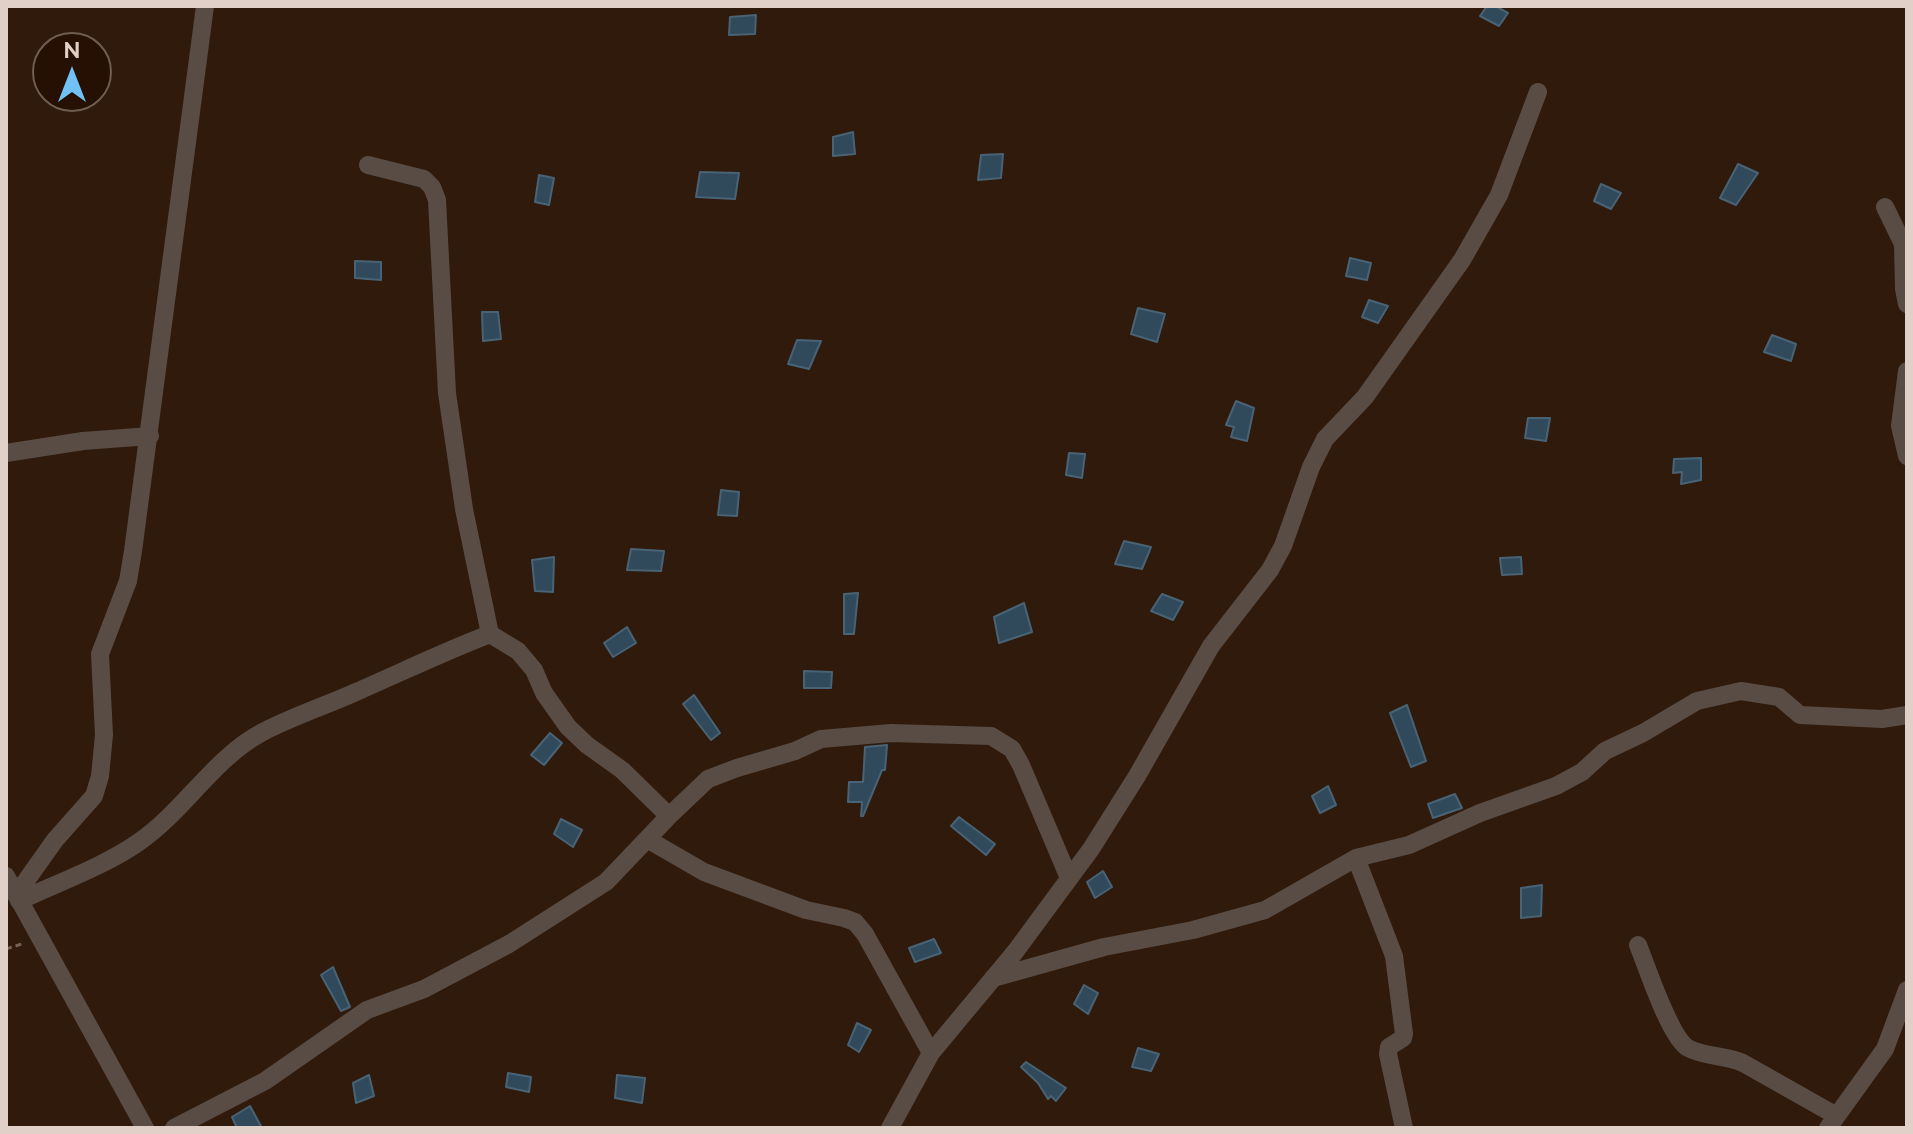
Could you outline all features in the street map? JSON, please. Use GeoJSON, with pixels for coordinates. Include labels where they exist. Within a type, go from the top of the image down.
{"type":"FeatureCollection","features":[{"type":"Feature","properties":{"kind":"street"},"geometry":{"type":"LineString","coordinates":[[18,898],[55,840],[94,796],[100,776],[104,735],[100,654],[128,581],[150,436],[205,6]]}},
{"type":"Feature","properties":{"kind":"street"},"geometry":{"type":"LineString","coordinates":[[890,1128],[931,1053],[993,978],[1091,849],[1137,776],[1211,646],[1270,570],[1283,546],[1311,467],[1325,439],[1365,397],[1462,260],[1499,195],[1538,92]]}},
{"type":"Feature","properties":{"kind":"street"},"geometry":{"type":"LineString","coordinates":[[368,165],[424,179],[432,187],[437,200],[447,393],[464,509],[490,634],[518,651],[534,670],[544,693],[568,727],[622,770],[669,816]]}},
{"type":"Feature","properties":{"kind":"street"},"geometry":{"type":"LineString","coordinates":[[1885,207],[1903,244],[1907,304]]}},
{"type":"Feature","properties":{"kind":"street"},"geometry":{"type":"LineString","coordinates":[[1907,371],[1900,426],[1907,456]]}},
{"type":"Feature","properties":{"kind":"street"},"geometry":{"type":"LineString","coordinates":[[6,453],[83,441],[150,436]]}},
{"type":"Feature","properties":{"kind":"street"},"geometry":{"type":"LineString","coordinates":[[18,898],[117,855],[140,841],[174,813],[235,751],[261,733],[429,657],[490,634]]}},
{"type":"Feature","properties":{"kind":"street"},"geometry":{"type":"LineString","coordinates":[[993,978],[1104,947],[1193,930],[1265,910],[1356,858],[1409,845],[1480,813],[1556,786],[1582,772],[1605,751],[1697,701],[1741,691],[1779,697],[1800,715],[1882,719],[1907,715]]}},
{"type":"Feature","properties":{"kind":"street"},"geometry":{"type":"LineString","coordinates":[[174,1128],[265,1081],[367,1010],[424,989],[509,944],[606,882],[708,779],[795,751],[821,739],[891,733],[991,736],[1012,749],[1021,765],[1069,878]]}},
{"type":"Feature","properties":{"kind":"street"},"geometry":{"type":"LineString","coordinates":[[647,839],[704,872],[806,910],[855,922],[865,934],[931,1053]]}},
{"type":"Feature","properties":{"kind":"street"},"geometry":{"type":"LineString","coordinates":[[1356,858],[1394,956],[1404,1034],[1389,1047],[1388,1054],[1404,1128]]}},
{"type":"Feature","properties":{"kind":"street"},"geometry":{"type":"LineString","coordinates":[[6,876],[145,1128]]}},
{"type":"Feature","properties":{"kind":"street"},"geometry":{"type":"LineString","coordinates":[[1638,945],[1673,1032],[1683,1046],[1728,1056],[1743,1063],[1831,1121],[1885,1049],[1907,990]]}},
{"type":"Feature","properties":{"kind":"building"},"geometry":{"type":"Polygon","coordinates":[[[1487,6],[1495,6],[1508,13],[1499,26],[1480,16],[1487,6]]]}},
{"type":"Feature","properties":{"kind":"building"},"geometry":{"type":"Polygon","coordinates":[[[756,15],[755,34],[729,35],[730,17],[756,15]]]}},
{"type":"Feature","properties":{"kind":"building"},"geometry":{"type":"Polygon","coordinates":[[[853,132],[855,154],[833,156],[833,137],[853,132]]]}},
{"type":"Feature","properties":{"kind":"building"},"geometry":{"type":"Polygon","coordinates":[[[1003,154],[1001,178],[978,180],[981,155],[1003,154]]]}},
{"type":"Feature","properties":{"kind":"building"},"geometry":{"type":"Polygon","coordinates":[[[1738,164],[1758,173],[1736,205],[1720,198],[1738,164]]]}},
{"type":"Feature","properties":{"kind":"building"},"geometry":{"type":"Polygon","coordinates":[[[700,172],[739,173],[735,199],[696,197],[700,172]]]}},
{"type":"Feature","properties":{"kind":"building"},"geometry":{"type":"Polygon","coordinates":[[[539,175],[554,178],[549,205],[535,202],[539,175]]]}},
{"type":"Feature","properties":{"kind":"building"},"geometry":{"type":"Polygon","coordinates":[[[1601,184],[1621,193],[1611,209],[1594,201],[1601,184]]]}},
{"type":"Feature","properties":{"kind":"building"},"geometry":{"type":"Polygon","coordinates":[[[1350,258],[1371,263],[1367,280],[1346,276],[1350,258]]]}},
{"type":"Feature","properties":{"kind":"building"},"geometry":{"type":"Polygon","coordinates":[[[355,261],[381,262],[381,280],[355,278],[355,261]]]}},
{"type":"Feature","properties":{"kind":"building"},"geometry":{"type":"Polygon","coordinates":[[[1369,300],[1388,306],[1378,323],[1362,317],[1369,300]]]}},
{"type":"Feature","properties":{"kind":"building"},"geometry":{"type":"Polygon","coordinates":[[[1138,308],[1165,314],[1157,342],[1131,334],[1138,308]]]}},
{"type":"Feature","properties":{"kind":"building"},"geometry":{"type":"Polygon","coordinates":[[[482,312],[498,312],[501,339],[483,341],[482,312]]]}},
{"type":"Feature","properties":{"kind":"building"},"geometry":{"type":"Polygon","coordinates":[[[1772,335],[1796,344],[1791,361],[1764,352],[1772,335]]]}},
{"type":"Feature","properties":{"kind":"building"},"geometry":{"type":"Polygon","coordinates":[[[797,340],[821,341],[809,369],[788,364],[797,340]]]}},
{"type":"Feature","properties":{"kind":"building"},"geometry":{"type":"Polygon","coordinates":[[[1236,401],[1254,408],[1247,441],[1231,437],[1234,427],[1226,425],[1236,401]]]}},
{"type":"Feature","properties":{"kind":"building"},"geometry":{"type":"Polygon","coordinates":[[[1528,418],[1550,418],[1546,441],[1525,438],[1528,418]]]}},
{"type":"Feature","properties":{"kind":"building"},"geometry":{"type":"Polygon","coordinates":[[[1069,453],[1085,454],[1082,478],[1066,475],[1069,453]]]}},
{"type":"Feature","properties":{"kind":"building"},"geometry":{"type":"Polygon","coordinates":[[[1701,458],[1701,480],[1681,484],[1682,472],[1673,473],[1674,459],[1701,458]]]}},
{"type":"Feature","properties":{"kind":"building"},"geometry":{"type":"Polygon","coordinates":[[[721,490],[739,492],[737,516],[718,515],[721,490]]]}},
{"type":"Feature","properties":{"kind":"building"},"geometry":{"type":"Polygon","coordinates":[[[1124,541],[1151,547],[1142,569],[1115,564],[1124,541]]]}},
{"type":"Feature","properties":{"kind":"building"},"geometry":{"type":"Polygon","coordinates":[[[631,549],[664,551],[661,571],[627,570],[631,549]]]}},
{"type":"Feature","properties":{"kind":"building"},"geometry":{"type":"Polygon","coordinates":[[[554,557],[553,592],[535,591],[532,560],[554,557]]]}},
{"type":"Feature","properties":{"kind":"building"},"geometry":{"type":"Polygon","coordinates":[[[1521,557],[1522,574],[1502,575],[1500,558],[1521,557]]]}},
{"type":"Feature","properties":{"kind":"building"},"geometry":{"type":"Polygon","coordinates":[[[858,593],[854,634],[844,634],[844,594],[858,593]]]}},
{"type":"Feature","properties":{"kind":"building"},"geometry":{"type":"Polygon","coordinates":[[[1162,594],[1183,602],[1173,620],[1151,611],[1162,594]]]}},
{"type":"Feature","properties":{"kind":"building"},"geometry":{"type":"Polygon","coordinates":[[[1024,603],[1032,632],[999,643],[994,617],[1024,603]]]}},
{"type":"Feature","properties":{"kind":"building"},"geometry":{"type":"Polygon","coordinates":[[[627,627],[636,643],[613,657],[604,643],[627,627]]]}},
{"type":"Feature","properties":{"kind":"building"},"geometry":{"type":"Polygon","coordinates":[[[804,671],[832,672],[831,688],[804,688],[804,671]]]}},
{"type":"Feature","properties":{"kind":"building"},"geometry":{"type":"Polygon","coordinates":[[[694,695],[720,733],[711,740],[683,704],[694,695]]]}},
{"type":"Feature","properties":{"kind":"building"},"geometry":{"type":"Polygon","coordinates":[[[1407,705],[1426,761],[1411,767],[1390,713],[1407,705]]]}},
{"type":"Feature","properties":{"kind":"building"},"geometry":{"type":"Polygon","coordinates":[[[550,733],[562,743],[544,765],[531,755],[550,733]]]}},
{"type":"Feature","properties":{"kind":"building"},"geometry":{"type":"Polygon","coordinates":[[[887,745],[885,770],[882,770],[861,816],[862,802],[848,802],[849,782],[863,782],[865,747],[887,745]]]}},
{"type":"Feature","properties":{"kind":"building"},"geometry":{"type":"Polygon","coordinates":[[[1328,786],[1336,805],[1320,813],[1312,796],[1328,786]]]}},
{"type":"Feature","properties":{"kind":"building"},"geometry":{"type":"Polygon","coordinates":[[[1455,794],[1462,808],[1433,818],[1428,804],[1455,794]]]}},
{"type":"Feature","properties":{"kind":"building"},"geometry":{"type":"Polygon","coordinates":[[[959,817],[995,844],[986,855],[951,826],[959,817]]]}},
{"type":"Feature","properties":{"kind":"building"},"geometry":{"type":"Polygon","coordinates":[[[561,819],[582,830],[573,847],[554,834],[561,819]]]}},
{"type":"Feature","properties":{"kind":"building"},"geometry":{"type":"Polygon","coordinates":[[[1103,871],[1112,887],[1095,898],[1087,882],[1103,871]]]}},
{"type":"Feature","properties":{"kind":"building"},"geometry":{"type":"Polygon","coordinates":[[[1542,885],[1541,916],[1521,918],[1521,888],[1542,885]]]}},
{"type":"Feature","properties":{"kind":"building"},"geometry":{"type":"Polygon","coordinates":[[[934,939],[941,953],[915,962],[909,948],[934,939]]]}},
{"type":"Feature","properties":{"kind":"building"},"geometry":{"type":"Polygon","coordinates":[[[333,967],[350,1007],[341,1011],[321,975],[333,967]]]}},
{"type":"Feature","properties":{"kind":"building"},"geometry":{"type":"Polygon","coordinates":[[[1084,985],[1098,993],[1088,1014],[1074,1004],[1084,985]]]}},
{"type":"Feature","properties":{"kind":"building"},"geometry":{"type":"Polygon","coordinates":[[[857,1023],[871,1030],[859,1052],[848,1045],[857,1023]]]}},
{"type":"Feature","properties":{"kind":"building"},"geometry":{"type":"Polygon","coordinates":[[[1138,1048],[1159,1054],[1151,1071],[1132,1067],[1138,1048]]]}},
{"type":"Feature","properties":{"kind":"building"},"geometry":{"type":"Polygon","coordinates":[[[1026,1062],[1066,1088],[1056,1101],[1051,1096],[1048,1099],[1038,1083],[1021,1067],[1026,1062]]]}},
{"type":"Feature","properties":{"kind":"building"},"geometry":{"type":"Polygon","coordinates":[[[508,1073],[531,1077],[529,1092],[506,1087],[508,1073]]]}},
{"type":"Feature","properties":{"kind":"building"},"geometry":{"type":"Polygon","coordinates":[[[369,1075],[374,1096],[356,1103],[353,1083],[369,1075]]]}},
{"type":"Feature","properties":{"kind":"building"},"geometry":{"type":"Polygon","coordinates":[[[617,1075],[645,1078],[642,1103],[615,1098],[617,1075]]]}},
{"type":"Feature","properties":{"kind":"building"},"geometry":{"type":"Polygon","coordinates":[[[250,1106],[262,1128],[237,1128],[232,1117],[250,1106]]]}}]}
